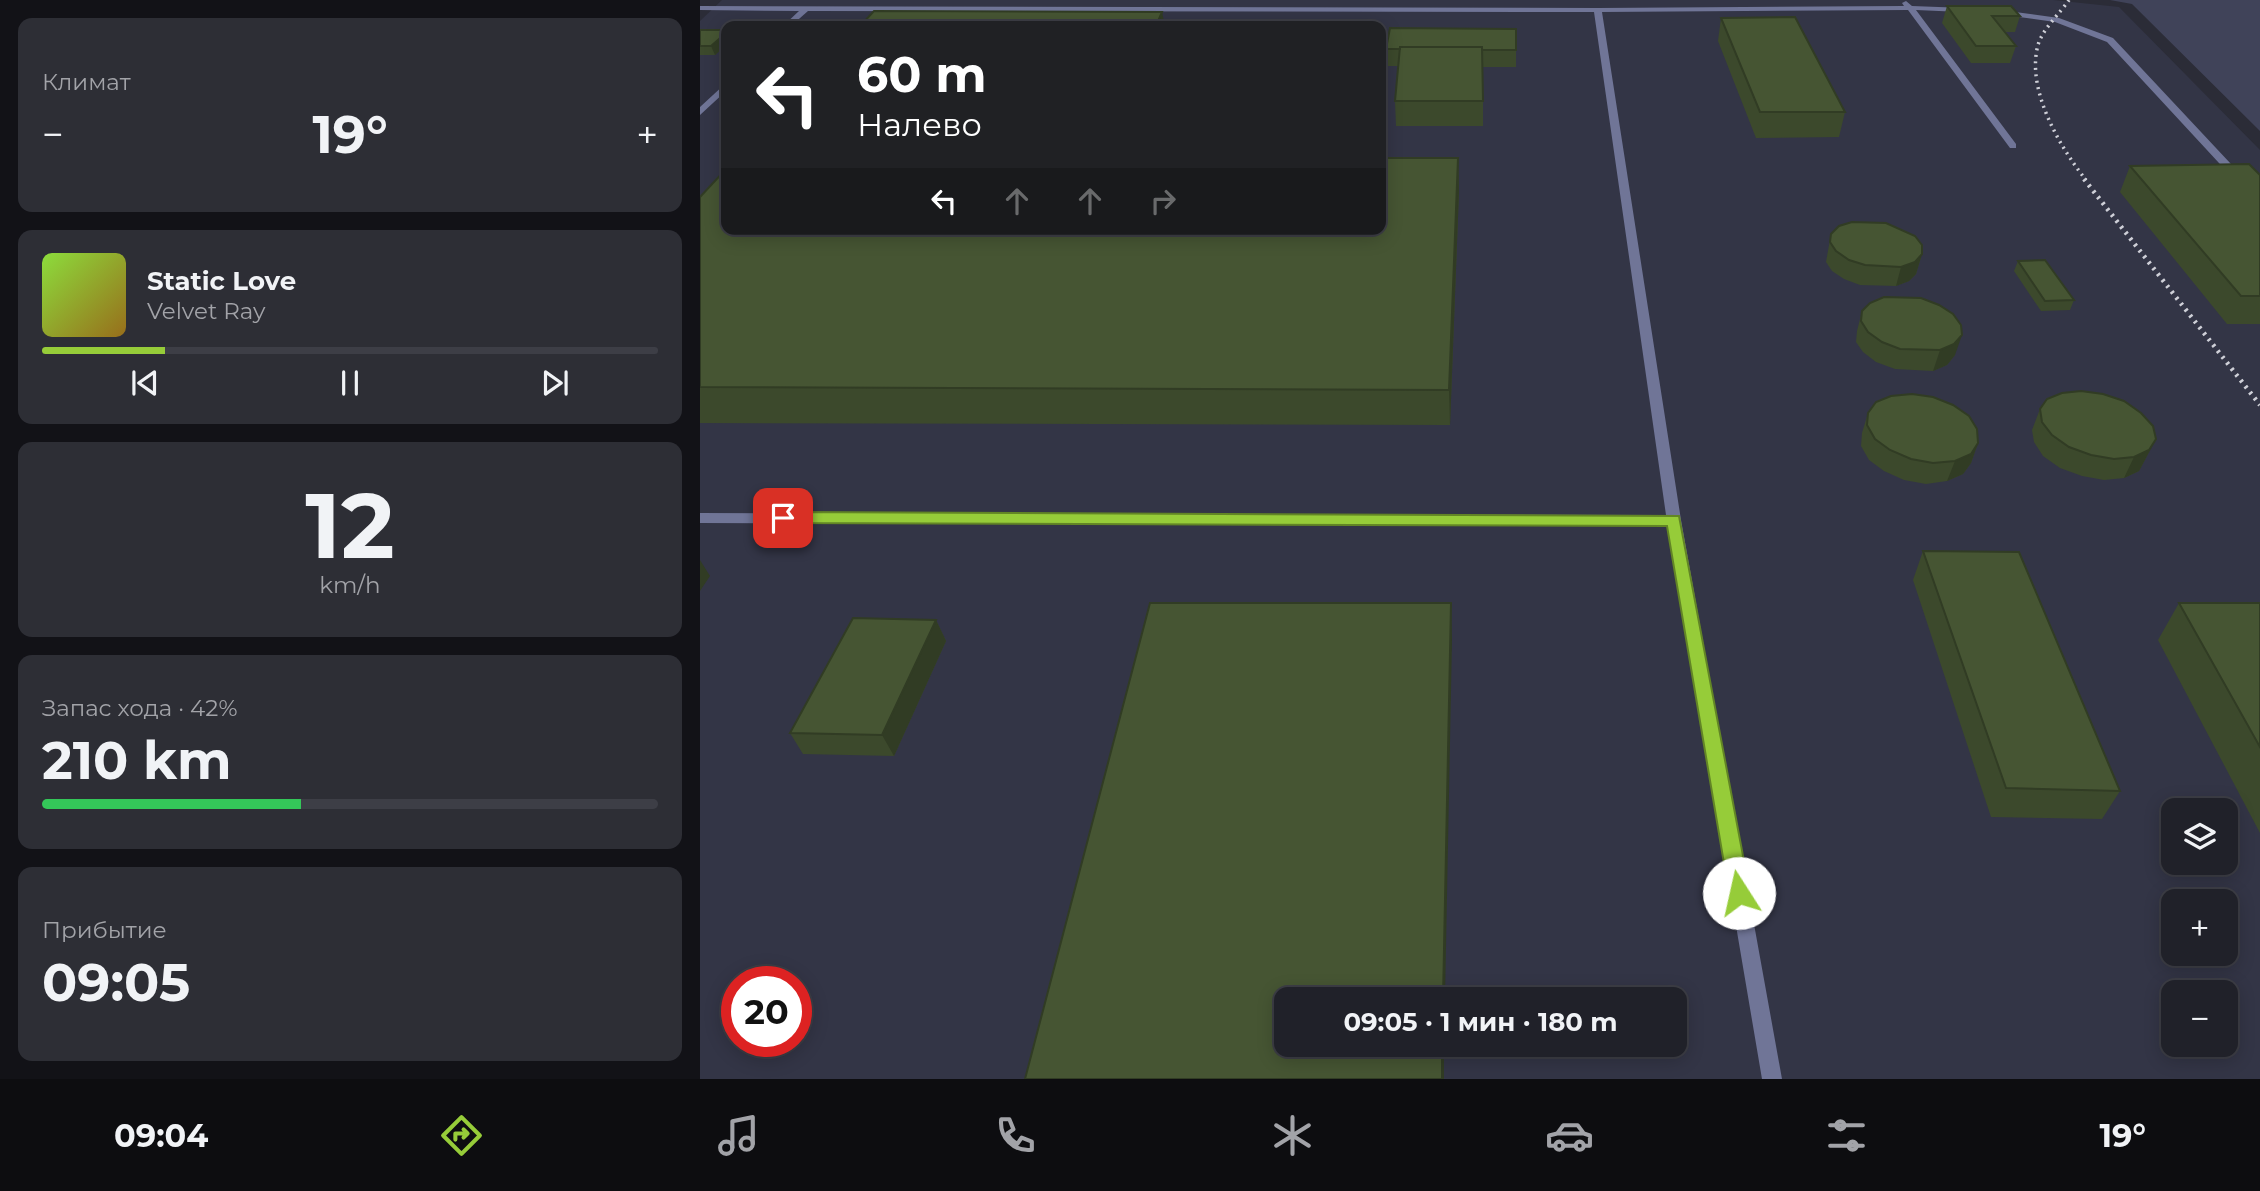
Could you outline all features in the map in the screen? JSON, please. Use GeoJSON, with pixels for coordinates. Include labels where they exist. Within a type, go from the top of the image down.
{"type":"FeatureCollection","features":[{"type":"Feature","properties":{"kind":"lane"},"geometry":{"type":"LineString","coordinates":[[1903,0],[2014,146]]}},
{"type":"Feature","properties":{"kind":"lane"},"geometry":{"type":"LineString","coordinates":[[792,21],[807,7]]}},
{"type":"Feature","properties":{"kind":"lane"},"geometry":{"type":"LineString","coordinates":[[700,8],[1911,8],[1977,11]]}},
{"type":"Feature","properties":{"kind":"lane"},"geometry":{"type":"LineString","coordinates":[[1598,10],[1674,520],[1772,1079]]}},
{"type":"Feature","properties":{"kind":"lane"},"geometry":{"type":"LineString","coordinates":[[1991,12],[2056,18],[2110,40],[2260,201]]}},
{"type":"Feature","properties":{"kind":"lane"},"geometry":{"type":"LineString","coordinates":[[700,112],[721,91]]}},
{"type":"Feature","properties":{"kind":"lane"},"geometry":{"type":"LineString","coordinates":[[700,518],[1674,520]]}},
{"type":"Feature","properties":{"kind":"shaded area"},"geometry":{"type":"Polygon","coordinates":[[[722,0],[2053,0],[2119,7],[2260,150],[2260,1079],[700,1079],[700,21],[722,0]]]}},
{"type":"Feature","properties":{"kind":"shaded area"},"geometry":{"type":"Polygon","coordinates":[[[2110,0],[2260,0],[2260,131],[2132,4],[2110,0]]]}},
{"type":"Feature","properties":{"kind":"building"},"geometry":{"type":"Polygon","coordinates":[[[1947,6],[2011,6],[2020,16],[1992,16],[2016,46],[1976,46],[1947,6]]]}},
{"type":"Feature","properties":{"kind":"building"},"geometry":{"type":"Polygon","coordinates":[[[874,11],[1162,12],[1158,21],[865,21],[874,11]]]}},
{"type":"Feature","properties":{"kind":"building"},"geometry":{"type":"Polygon","coordinates":[[[1795,17],[1845,112],[1760,112],[1721,18],[1795,17]]]}},
{"type":"Feature","properties":{"kind":"building"},"geometry":{"type":"Polygon","coordinates":[[[1390,28],[1516,29],[1516,50],[1482,50],[1482,47],[1386,49],[1390,28]]]}},
{"type":"Feature","properties":{"kind":"building"},"geometry":{"type":"Polygon","coordinates":[[[700,30],[721,30],[721,37],[711,46],[700,46],[700,30]]]}},
{"type":"Feature","properties":{"kind":"building"},"geometry":{"type":"Polygon","coordinates":[[[1400,47],[1482,47],[1483,101],[1395,101],[1400,47]]]}},
{"type":"Feature","properties":{"kind":"building"},"geometry":{"type":"Polygon","coordinates":[[[1386,158],[1458,158],[1449,390],[700,387],[700,197],[721,174],[721,235],[1386,235],[1386,158]]]}},
{"type":"Feature","properties":{"kind":"building"},"geometry":{"type":"Polygon","coordinates":[[[2249,164],[2260,175],[2260,296],[2241,296],[2130,166],[2249,164]]]}},
{"type":"Feature","properties":{"kind":"building"},"geometry":{"type":"Polygon","coordinates":[[[1852,222],[1886,223],[1915,236],[1922,245],[1922,254],[1915,262],[1901,267],[1865,265],[1849,260],[1836,251],[1830,242],[1831,234],[1839,226],[1852,222]]]}},
{"type":"Feature","properties":{"kind":"building"},"geometry":{"type":"Polygon","coordinates":[[[2045,260],[2074,300],[2045,301],[2018,261],[2045,260]]]}},
{"type":"Feature","properties":{"kind":"building"},"geometry":{"type":"Polygon","coordinates":[[[1884,297],[1921,298],[1939,305],[1953,314],[1961,325],[1962,335],[1954,344],[1940,350],[1900,349],[1882,342],[1868,332],[1861,321],[1862,311],[1870,303],[1884,297]]]}},
{"type":"Feature","properties":{"kind":"building"},"geometry":{"type":"Polygon","coordinates":[[[2081,391],[2124,401],[2141,413],[2153,426],[2156,439],[2149,450],[2134,457],[2114,459],[2069,447],[2052,435],[2042,422],[2040,409],[2047,399],[2062,393],[2081,391]]]}},
{"type":"Feature","properties":{"kind":"building"},"geometry":{"type":"Polygon","coordinates":[[[1912,394],[1933,397],[1953,405],[1969,416],[1977,429],[1978,443],[1971,454],[1955,461],[1933,463],[1911,459],[1890,450],[1875,439],[1867,425],[1868,413],[1876,402],[1891,396],[1912,394]]]}},
{"type":"Feature","properties":{"kind":"building"},"geometry":{"type":"Polygon","coordinates":[[[1923,551],[2019,552],[2120,791],[2006,788],[1923,551]]]}},
{"type":"Feature","properties":{"kind":"building"},"geometry":{"type":"Polygon","coordinates":[[[1150,603],[1451,603],[1443,987],[1274,987],[1274,1057],[1442,1057],[1442,1079],[1025,1079],[1150,603]]]}},
{"type":"Feature","properties":{"kind":"building"},"geometry":{"type":"Polygon","coordinates":[[[2179,603],[2260,603],[2260,747],[2179,603]]]}},
{"type":"Feature","properties":{"kind":"building"},"geometry":{"type":"Polygon","coordinates":[[[853,618],[936,620],[882,735],[790,733],[853,618]]]}},
{"type":"Feature","properties":{"kind":"railway"},"geometry":{"type":"LineString","coordinates":[[2069,0],[2040,39],[2036,62],[2037,80],[2047,116],[2065,151],[2086,180]]}},
{"type":"Feature","properties":{"kind":"railway"},"geometry":{"type":"LineString","coordinates":[[2084,179],[2260,405]]}},
{"type":"Feature","properties":{"kind":"route"},"geometry":{"type":"LineString","coordinates":[[783,518],[1674,520],[1739,893]]}}]}
